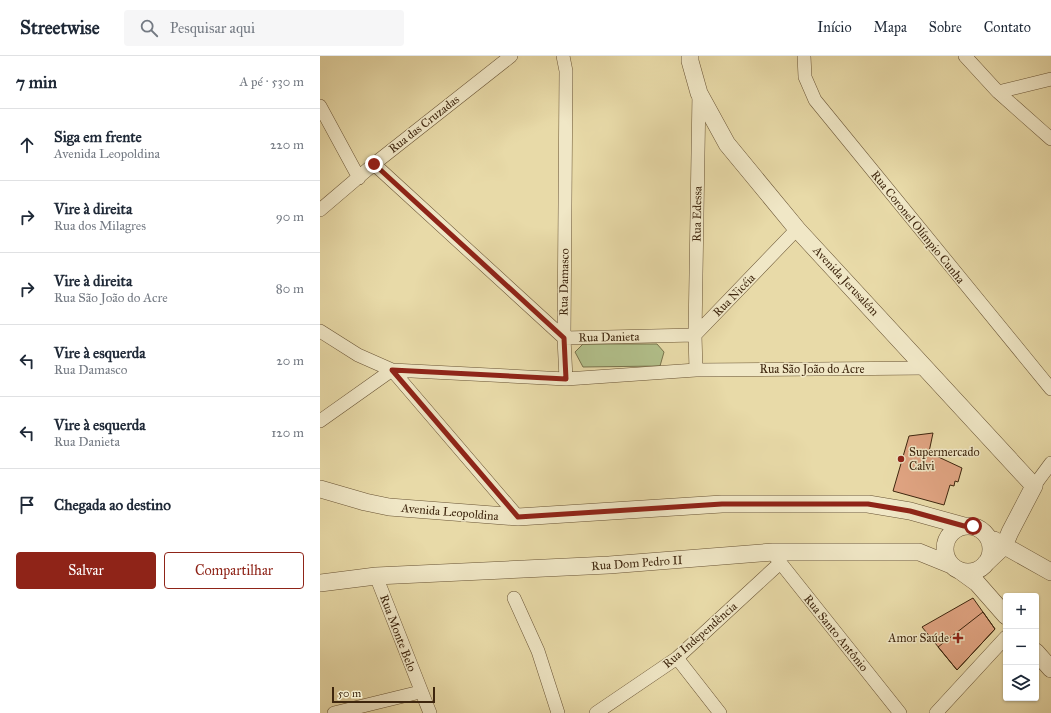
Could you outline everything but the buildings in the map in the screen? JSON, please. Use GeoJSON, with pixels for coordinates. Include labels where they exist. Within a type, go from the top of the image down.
{"type":"FeatureCollection","features":[{"type":"Feature","properties":{"kind":"street","name":"Rua das Cruzadas"},"geometry":{"type":"LineString","coordinates":[[320,210],[374,164],[511,56]]}},
{"type":"Feature","properties":{"kind":"street","name":"Rua Damasco"},"geometry":{"type":"LineString","coordinates":[[563,56],[566,71],[564,338],[566,379]]}},
{"type":"Feature","properties":{"kind":"street","name":"Rua Coronel Olímpio Cunha"},"geometry":{"type":"LineString","coordinates":[[804,56],[805,76],[815,100],[1051,389]]}},
{"type":"Feature","properties":{"kind":"street"},"geometry":{"type":"LineString","coordinates":[[965,56],[998,92],[1051,139]]}},
{"type":"Feature","properties":{"kind":"street","name":"Avenida Jerusalém"},"geometry":{"type":"LineString","coordinates":[[688,58],[699,93],[727,144],[797,229],[927,368],[1034,486]]}},
{"type":"Feature","properties":{"kind":"street"},"geometry":{"type":"LineString","coordinates":[[998,92],[1051,79]]}},
{"type":"Feature","properties":{"kind":"street","name":"Rua Edessa"},"geometry":{"type":"LineString","coordinates":[[695,335],[699,93]]}},
{"type":"Feature","properties":{"kind":"street"},"geometry":{"type":"LineString","coordinates":[[320,106],[359,178]]}},
{"type":"Feature","properties":{"kind":"street","name":"Rua Danieta"},"geometry":{"type":"LineString","coordinates":[[374,164],[564,338],[695,335]]}},
{"type":"Feature","properties":{"kind":"street","name":"Rua Nicéia"},"geometry":{"type":"LineString","coordinates":[[695,335],[797,229]]}},
{"type":"Feature","properties":{"kind":"street"},"geometry":{"type":"LineString","coordinates":[[320,331],[358,355],[392,370],[566,379],[696,370],[695,335]]}},
{"type":"Feature","properties":{"kind":"street","name":"Rua São João do Acre"},"geometry":{"type":"LineString","coordinates":[[696,370],[927,368]]}},
{"type":"Feature","properties":{"kind":"street"},"geometry":{"type":"LineString","coordinates":[[320,421],[392,370]]}},
{"type":"Feature","properties":{"kind":"street"},"geometry":{"type":"LineString","coordinates":[[392,370],[518,517]]}},
{"type":"Feature","properties":{"kind":"street"},"geometry":{"type":"LineString","coordinates":[[1051,464],[1034,486],[1004,546],[979,570],[971,572],[955,568],[945,554],[945,542],[952,531],[964,526],[977,528],[987,536],[1004,546],[1051,572]]}},
{"type":"Feature","properties":{"kind":"street","name":"Avenida Leopoldina"},"geometry":{"type":"LineString","coordinates":[[320,489],[365,502],[389,507],[518,517],[722,504],[868,504],[910,511],[964,526]]}},
{"type":"Feature","properties":{"kind":"street"},"geometry":{"type":"LineString","coordinates":[[985,564],[990,557],[991,548],[987,536]]}},
{"type":"Feature","properties":{"kind":"street","name":"Rua Dom Pedro II"},"geometry":{"type":"LineString","coordinates":[[320,583],[376,576],[918,552],[955,568],[977,583],[1003,613]]}},
{"type":"Feature","properties":{"kind":"street","name":"Rua Independência"},"geometry":{"type":"LineString","coordinates":[[596,713],[677,658],[776,558]]}},
{"type":"Feature","properties":{"kind":"street","name":"Rua Santo Antônio"},"geometry":{"type":"LineString","coordinates":[[776,558],[900,713]]}},
{"type":"Feature","properties":{"kind":"street","name":"Rua Monte Belo"},"geometry":{"type":"LineString","coordinates":[[376,576],[420,692],[430,713]]}},
{"type":"Feature","properties":{"kind":"street"},"geometry":{"type":"LineString","coordinates":[[514,598],[538,651],[558,713]]}},
{"type":"Feature","properties":{"kind":"street"},"geometry":{"type":"LineString","coordinates":[[936,713],[1003,640]]}},
{"type":"Feature","properties":{"kind":"street"},"geometry":{"type":"LineString","coordinates":[[1039,655],[1051,669]]}},
{"type":"Feature","properties":{"kind":"street"},"geometry":{"type":"LineString","coordinates":[[677,658],[720,713]]}},
{"type":"Feature","properties":{"kind":"street"},"geometry":{"type":"LineString","coordinates":[[334,713],[420,692]]}},
{"type":"Feature","properties":{"kind":"green space"},"geometry":{"type":"Polygon","coordinates":[[[583,344],[657,344],[664,352],[660,366],[583,367],[575,352],[583,344]]]}},
{"type":"Feature","properties":{"kind":"place","name":"Supermercado Calvi"},"geometry":{"type":"Point","coordinates":[901,459]}},
{"type":"Feature","properties":{"kind":"place","name":"Amor Saúde"},"geometry":{"type":"Point","coordinates":[958,638]}},
{"type":"Feature","properties":{"kind":"route"},"geometry":{"type":"LineString","coordinates":[[374,164],[564,338],[566,379],[392,370],[518,517],[722,504],[868,504],[910,511],[964,526],[973,526]]}}]}
